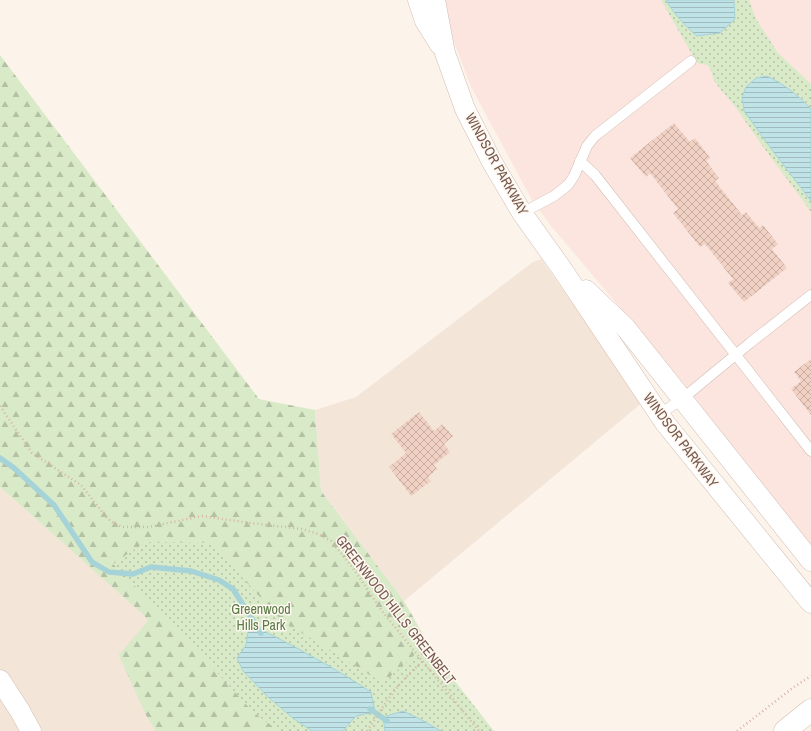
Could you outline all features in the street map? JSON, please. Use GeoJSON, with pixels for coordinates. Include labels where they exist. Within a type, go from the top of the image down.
{"type":"FeatureCollection","features":[{"type":"Feature","properties":{"kind":"main road"},"geometry":{"type":"LineString","coordinates":[[785,731],[811,710]]}},
{"type":"Feature","properties":{"kind":"street","name":"WINDSOR PARKWAY"},"geometry":{"type":"LineString","coordinates":[[418,0],[425,21],[445,53]]}},
{"type":"Feature","properties":{"kind":"street","name":"WINDSOR PARKWAY"},"geometry":{"type":"LineString","coordinates":[[435,0],[445,53],[465,109],[492,162],[522,213],[562,269],[665,422],[811,603]]}},
{"type":"Feature","properties":{"kind":"street","name":"WINDSOR PARKWAY"},"geometry":{"type":"LineString","coordinates":[[562,269],[625,327],[811,561]]}},
{"type":"Feature","properties":{"kind":"street"},"geometry":{"type":"LineString","coordinates":[[0,680],[31,731]]}},
{"type":"Feature","properties":{"kind":"lane"},"geometry":{"type":"LineString","coordinates":[[522,213],[554,196],[568,185],[587,146],[595,136],[691,60]]}},
{"type":"Feature","properties":{"kind":"lane"},"geometry":{"type":"LineString","coordinates":[[580,161],[595,175],[811,451]]}},
{"type":"Feature","properties":{"kind":"lane"},"geometry":{"type":"LineString","coordinates":[[660,414],[682,399],[811,295]]}},
{"type":"Feature","properties":{"kind":"path","name":"GREENWOOD HILLS GREENBELT"},"geometry":{"type":"LineString","coordinates":[[0,406],[32,453],[81,485],[107,518],[115,524],[123,527],[149,527],[202,516],[302,529],[318,534],[331,541],[353,568],[382,611],[479,731]]}},
{"type":"Feature","properties":{"kind":"path"},"geometry":{"type":"LineString","coordinates":[[367,731],[399,684],[422,662]]}},
{"type":"Feature","properties":{"kind":"path"},"geometry":{"type":"LineString","coordinates":[[737,731],[794,687],[811,676]]}},
{"type":"Feature","properties":{"kind":"shaded area"},"geometry":{"type":"Polygon","coordinates":[[[441,0],[811,0],[811,546],[672,369],[551,226],[533,202],[471,87],[446,21],[441,0]]]}},
{"type":"Feature","properties":{"kind":"shaded area"},"geometry":{"type":"Polygon","coordinates":[[[541,259],[643,402],[404,601],[321,491],[315,410],[356,397],[533,262],[541,259]]]}},
{"type":"Feature","properties":{"kind":"shaded area"},"geometry":{"type":"Polygon","coordinates":[[[0,487],[143,614],[148,621],[146,715],[156,731],[0,731],[0,487]]]}},
{"type":"Feature","properties":{"kind":"green space"},"geometry":{"type":"Polygon","coordinates":[[[661,0],[666,0],[671,9],[688,28],[735,4],[734,0],[749,0],[756,19],[778,53],[811,84],[811,109],[801,98],[742,97],[745,111],[772,150],[811,201],[811,212],[734,105],[714,81],[710,68],[707,65],[697,63],[661,0]]]}},
{"type":"Feature","properties":{"kind":"green space"},"geometry":{"type":"Polygon","coordinates":[[[0,55],[259,399],[315,410],[321,491],[404,601],[428,643],[383,683],[281,620],[211,543],[145,542],[113,564],[183,635],[253,712],[279,731],[156,731],[146,715],[119,655],[148,621],[143,614],[0,487],[0,55]]]}},
{"type":"Feature","properties":{"kind":"green space","name":"Greenwood Hills Park"},"geometry":{"type":"Polygon","coordinates":[[[276,453],[494,731],[156,731],[146,715],[119,655],[148,621],[143,614],[84,562],[141,511],[276,453]]]}},
{"type":"Feature","properties":{"kind":"water"},"geometry":{"type":"Polygon","coordinates":[[[666,0],[734,0],[735,19],[720,33],[697,36],[680,20],[666,0]]]}},
{"type":"Feature","properties":{"kind":"water"},"geometry":{"type":"Polygon","coordinates":[[[767,76],[790,90],[811,109],[811,201],[744,111],[742,97],[746,87],[756,78],[767,76]]]}},
{"type":"Feature","properties":{"kind":"water"},"geometry":{"type":"Polygon","coordinates":[[[258,628],[315,658],[371,692],[375,712],[356,716],[343,731],[312,731],[294,719],[268,697],[243,671],[237,658],[246,645],[248,632],[258,628]]]}},
{"type":"Feature","properties":{"kind":"water"},"geometry":{"type":"Polygon","coordinates":[[[403,711],[441,731],[385,731],[383,717],[403,711]]]}},
{"type":"Feature","properties":{"kind":"building"},"geometry":{"type":"Polygon","coordinates":[[[674,123],[690,142],[695,138],[710,158],[706,161],[719,178],[715,181],[742,215],[746,212],[759,228],[763,225],[778,244],[772,249],[787,268],[744,302],[728,283],[733,279],[705,244],[700,247],[673,213],[678,209],[650,173],[646,177],[630,158],[674,123]]]}},
{"type":"Feature","properties":{"kind":"building"},"geometry":{"type":"Polygon","coordinates":[[[811,359],[811,415],[791,389],[801,381],[794,372],[811,359]]]}},
{"type":"Feature","properties":{"kind":"building"},"geometry":{"type":"Polygon","coordinates":[[[419,412],[434,431],[442,424],[453,436],[444,444],[450,452],[434,465],[437,469],[428,477],[431,481],[411,496],[389,467],[406,453],[391,434],[419,412]]]}},
{"type":"Feature","properties":{"kind":"waterway"},"geometry":{"type":"LineString","coordinates":[[0,458],[14,468],[54,505],[92,562],[109,572],[133,574],[151,567],[191,571],[219,580],[233,589],[261,633]]}},
{"type":"Feature","properties":{"kind":"waterway"},"geometry":{"type":"LineString","coordinates":[[370,709],[387,721]]}}]}
